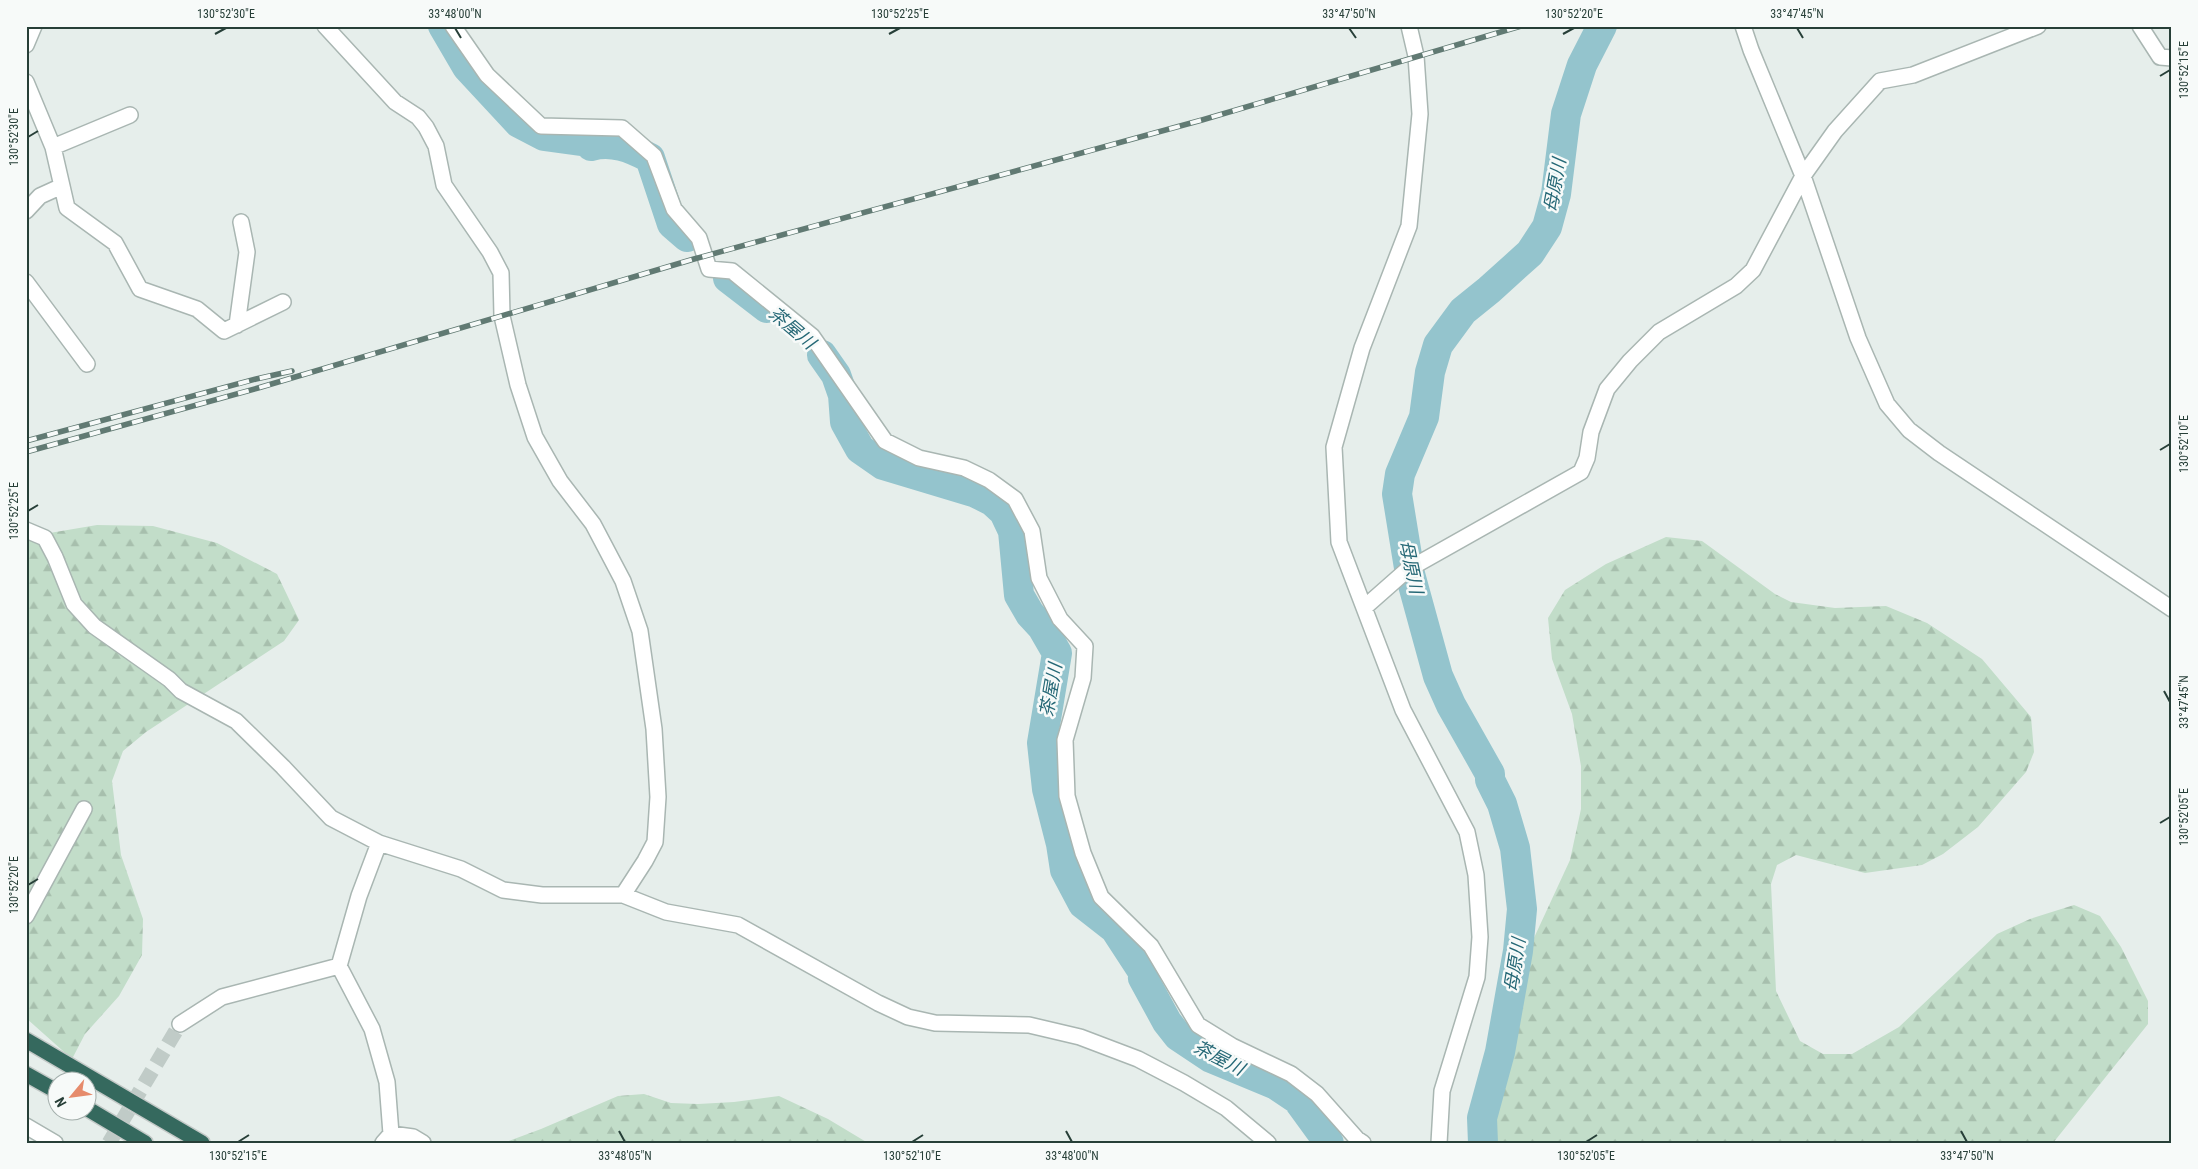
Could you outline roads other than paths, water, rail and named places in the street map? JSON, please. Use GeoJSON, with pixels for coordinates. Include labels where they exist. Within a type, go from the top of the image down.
{"type":"FeatureCollection","features":[{"type":"Feature","properties":{"kind":"highway"},"geometry":{"type":"LineString","coordinates":[[26,1040],[202,1143]]}},
{"type":"Feature","properties":{"kind":"highway"},"geometry":{"type":"LineString","coordinates":[[26,1074],[48,1086]]}},
{"type":"Feature","properties":{"kind":"highway"},"geometry":{"type":"LineString","coordinates":[[98,1115],[145,1143]]}},
{"type":"Feature","properties":{"kind":"street"},"geometry":{"type":"LineString","coordinates":[[26,45],[34,26]]}},
{"type":"Feature","properties":{"kind":"street"},"geometry":{"type":"LineString","coordinates":[[325,26],[395,102],[418,117],[426,127],[436,146],[444,185],[490,252],[501,273],[502,316],[518,385],[535,437],[560,481],[593,524],[623,581],[640,632],[654,729],[658,797],[655,842],[645,862],[623,895]]}},
{"type":"Feature","properties":{"kind":"street"},"geometry":{"type":"LineString","coordinates":[[453,26],[487,75],[541,126],[622,128],[654,156],[674,208],[699,238],[709,269],[732,272],[812,336],[885,441],[919,458],[972,472],[989,480],[1015,499],[1032,531],[1039,578],[1060,619],[1085,646],[1083,678],[1065,740],[1068,796],[1083,853],[1101,897],[1151,946],[1198,1025],[1232,1046],[1291,1074],[1317,1094],[1357,1139],[1363,1143]]}},
{"type":"Feature","properties":{"kind":"street"},"geometry":{"type":"LineString","coordinates":[[1409,26],[1416,56],[1420,114],[1409,226],[1362,348],[1334,447],[1339,542],[1366,607],[1404,710],[1467,832],[1476,875],[1480,937],[1477,978],[1442,1091],[1439,1143]]}},
{"type":"Feature","properties":{"kind":"street"},"geometry":{"type":"LineString","coordinates":[[1743,26],[1803,176],[1858,338],[1887,404],[1909,430],[1939,453],[2172,608]]}},
{"type":"Feature","properties":{"kind":"street"},"geometry":{"type":"LineString","coordinates":[[1366,607],[1407,570],[1581,472],[1587,458],[1591,432],[1607,389],[1630,361],[1659,332],[1736,286],[1753,270],[1803,176],[1835,131],[1880,81],[1913,75],[2038,26]]}},
{"type":"Feature","properties":{"kind":"street"},"geometry":{"type":"LineString","coordinates":[[2140,26],[2160,57],[2172,58]]}},
{"type":"Feature","properties":{"kind":"street"},"geometry":{"type":"LineString","coordinates":[[26,82],[52,147],[67,208],[116,243],[140,289],[197,309],[224,331],[283,302]]}},
{"type":"Feature","properties":{"kind":"street"},"geometry":{"type":"LineString","coordinates":[[52,147],[130,115]]}},
{"type":"Feature","properties":{"kind":"street"},"geometry":{"type":"LineString","coordinates":[[26,211],[40,196],[62,186]]}},
{"type":"Feature","properties":{"kind":"street"},"geometry":{"type":"LineString","coordinates":[[237,325],[247,252],[241,222]]}},
{"type":"Feature","properties":{"kind":"street"},"geometry":{"type":"LineString","coordinates":[[26,282],[87,364]]}},
{"type":"Feature","properties":{"kind":"street"},"geometry":{"type":"LineString","coordinates":[[26,530],[45,538],[74,604],[94,626],[169,680],[181,691],[236,721],[331,818],[379,843],[461,869],[503,890],[542,895],[623,895],[666,912],[738,926],[878,1003],[908,1017],[935,1023],[1029,1025],[1080,1037],[1138,1059],[1226,1108],[1268,1143]]}},
{"type":"Feature","properties":{"kind":"street"},"geometry":{"type":"LineString","coordinates":[[26,916],[84,809]]}},
{"type":"Feature","properties":{"kind":"street"},"geometry":{"type":"LineString","coordinates":[[379,843],[359,896],[339,966],[372,1028],[387,1082],[387,1138],[413,1137],[424,1143]]}},
{"type":"Feature","properties":{"kind":"street"},"geometry":{"type":"LineString","coordinates":[[180,1024],[222,997],[339,966]]}},
{"type":"Feature","properties":{"kind":"street"},"geometry":{"type":"LineString","coordinates":[[26,1126],[55,1143]]}},
{"type":"Feature","properties":{"kind":"waterway","name":"茶屋川"},"geometry":{"type":"LineString","coordinates":[[443,26],[467,67],[519,123],[544,136],[588,142],[591,146],[599,144],[621,146],[650,158],[672,224],[687,237]]}},
{"type":"Feature","properties":{"kind":"waterway","name":"母原川"},"geometry":{"type":"LineString","coordinates":[[1483,1143],[1482,1118],[1500,1052],[1518,951],[1522,909],[1515,848],[1502,804],[1490,780],[1490,774],[1451,705],[1438,676],[1410,574],[1397,494],[1400,474],[1424,417],[1430,372],[1438,345],[1463,311],[1530,253],[1547,227],[1556,194],[1566,114],[1582,65],[1602,26]]}},
{"type":"Feature","properties":{"kind":"waterway","name":"茶屋川"},"geometry":{"type":"LineString","coordinates":[[728,278],[767,308]]}},
{"type":"Feature","properties":{"kind":"waterway","name":"茶屋川"},"geometry":{"type":"LineString","coordinates":[[822,355],[836,375],[843,395],[845,422],[860,449],[883,465],[976,493],[992,501],[1004,512],[1013,531],[1019,595],[1030,614],[1042,627],[1057,653],[1042,743],[1047,789],[1061,844],[1065,870],[1083,904],[1115,929],[1145,975],[1143,978],[1167,1022],[1178,1036],[1211,1058],[1276,1085],[1297,1099],[1329,1143]]}},
{"type":"Feature","properties":{"kind":"tunnel"},"geometry":{"type":"LineString","coordinates":[[109,1143],[180,1024]]}},
{"type":"Feature","properties":{"kind":"railway"},"geometry":{"type":"LineString","coordinates":[[26,452],[258,388],[694,259],[1202,120],[1521,26]]}},
{"type":"Feature","properties":{"kind":"railway"},"geometry":{"type":"LineString","coordinates":[[26,441],[292,371]]}}]}
